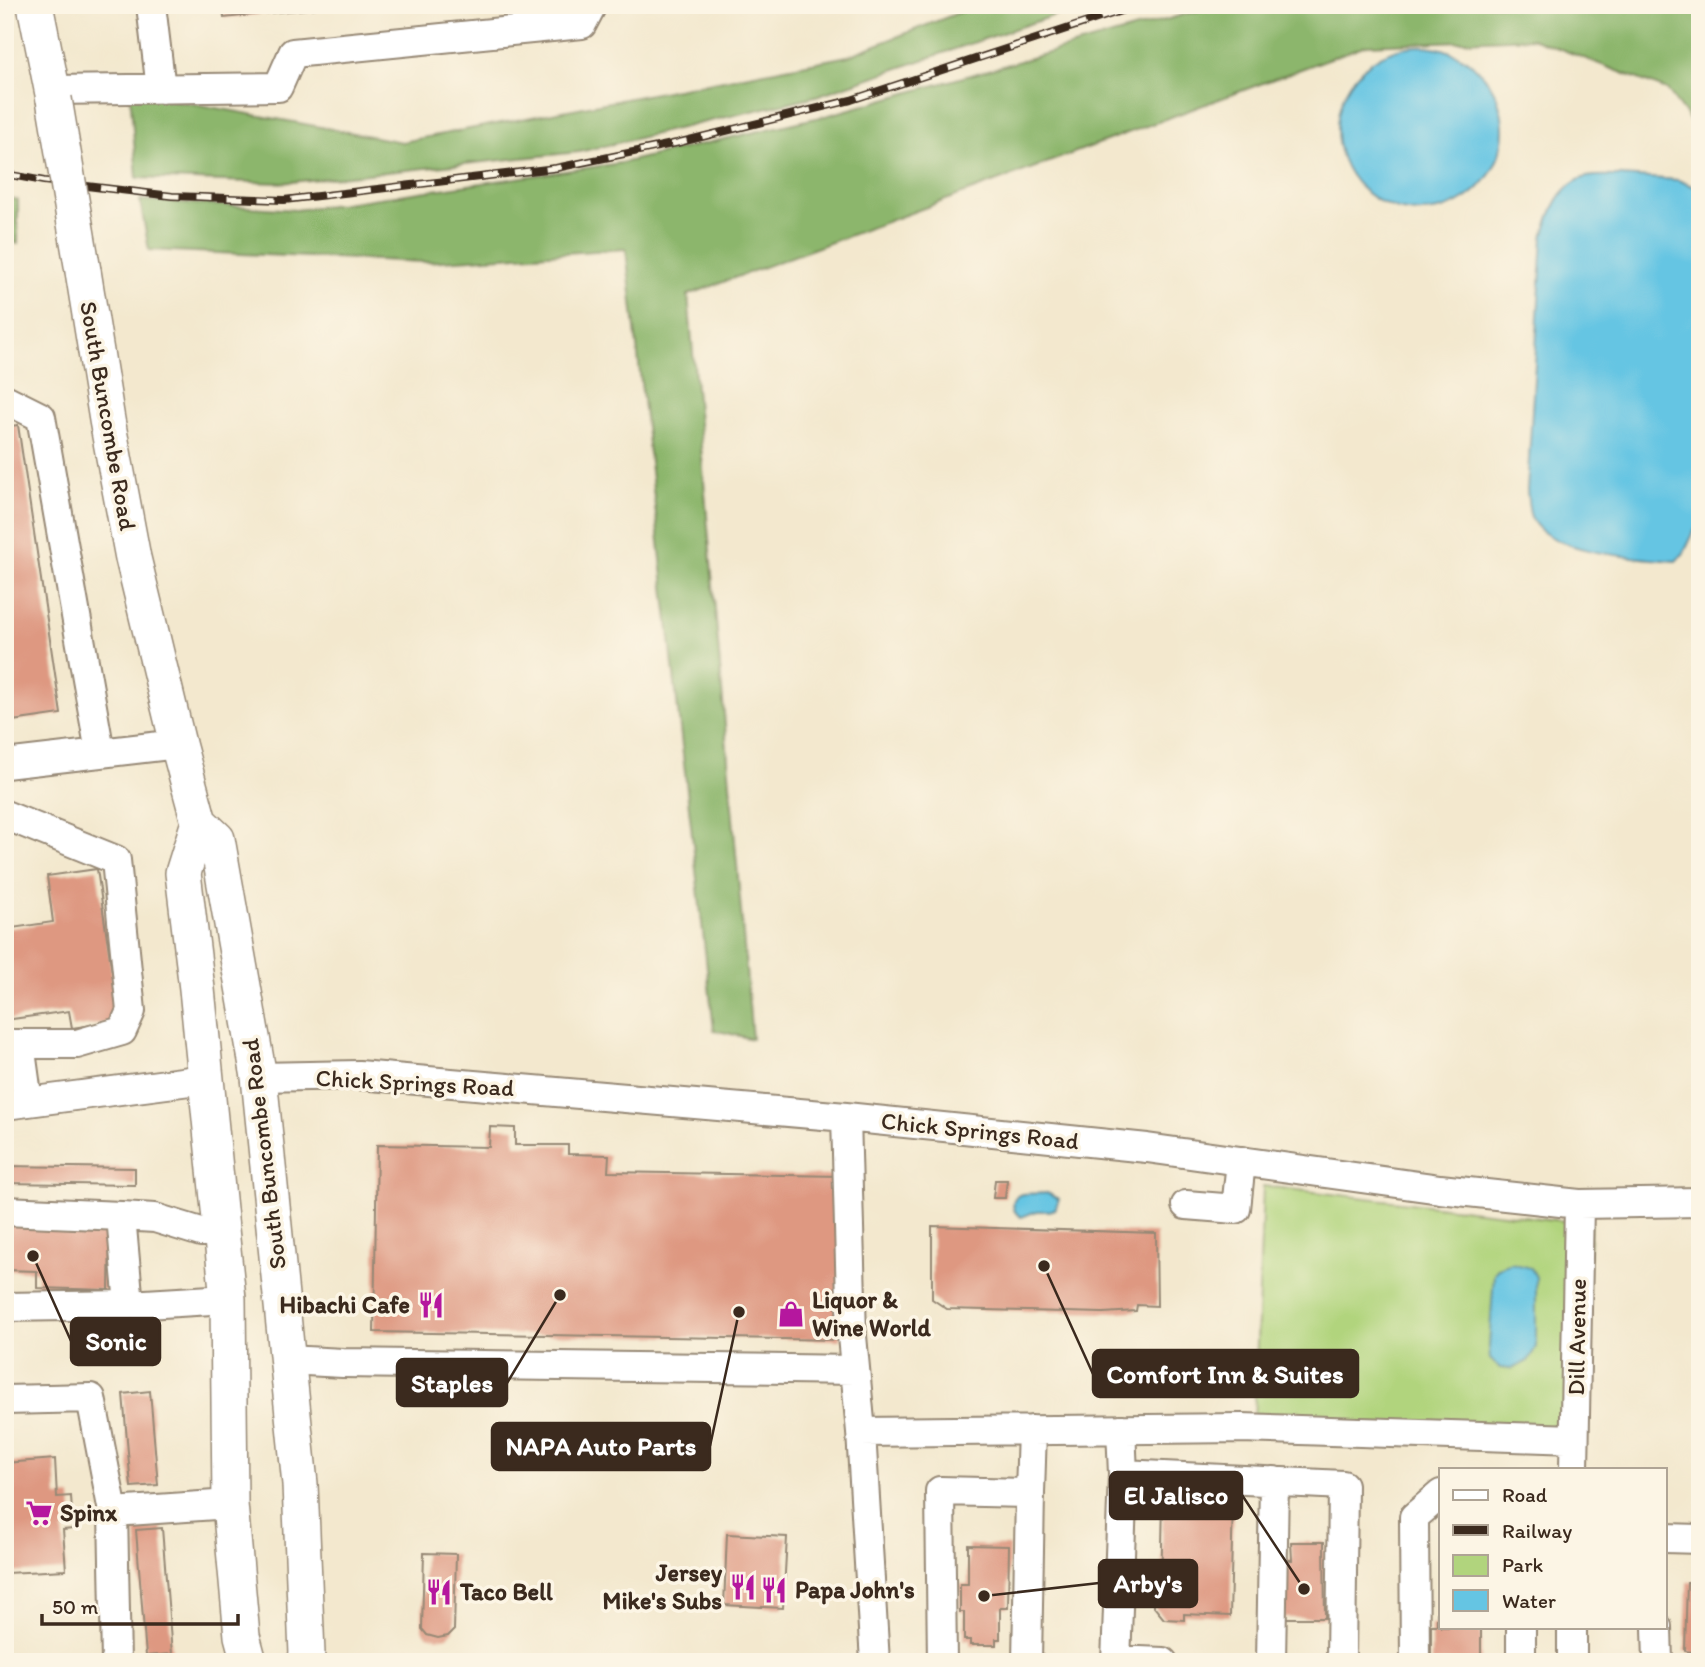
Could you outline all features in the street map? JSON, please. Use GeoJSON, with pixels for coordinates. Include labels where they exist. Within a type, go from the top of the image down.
{"type":"FeatureCollection","features":[{"type":"Feature","properties":{"kind":"main road","name":"South Buncombe Road"},"geometry":{"type":"LineString","coordinates":[[35,5],[53,94],[107,420],[133,558],[199,822],[217,839],[258,1077],[300,1484],[306,1662]]}},
{"type":"Feature","properties":{"kind":"main road","name":"South Buncombe Road"},"geometry":{"type":"LineString","coordinates":[[199,822],[183,873],[228,1299],[230,1504],[242,1636],[249,1662]]}},
{"type":"Feature","properties":{"kind":"street"},"geometry":{"type":"LineString","coordinates":[[151,5],[161,89]]}},
{"type":"Feature","properties":{"kind":"street"},"geometry":{"type":"LineString","coordinates":[[53,94],[278,87],[293,53],[582,24],[592,5]]}},
{"type":"Feature","properties":{"kind":"street"},"geometry":{"type":"LineString","coordinates":[[5,399],[41,417],[100,752]]}},
{"type":"Feature","properties":{"kind":"street"},"geometry":{"type":"LineString","coordinates":[[5,764],[178,744]]}},
{"type":"Feature","properties":{"kind":"street"},"geometry":{"type":"LineString","coordinates":[[5,815],[116,860],[131,1011],[122,1031],[77,1044],[13,1044],[17,1103],[205,1079]]}},
{"type":"Feature","properties":{"kind":"street","name":"Chick Springs Road"},"geometry":{"type":"LineString","coordinates":[[258,1077],[359,1076],[846,1117],[1147,1148],[1440,1189],[1578,1204],[1700,1202]]}},
{"type":"Feature","properties":{"kind":"street"},"geometry":{"type":"LineString","coordinates":[[846,1117],[852,1336],[861,1432],[875,1662]]}},
{"type":"Feature","properties":{"kind":"street"},"geometry":{"type":"LineString","coordinates":[[1186,1205],[1236,1209],[1241,1161]]}},
{"type":"Feature","properties":{"kind":"street","name":"Dill Avenue"},"geometry":{"type":"LineString","coordinates":[[1574,1468],[1578,1204]]}},
{"type":"Feature","properties":{"kind":"street"},"geometry":{"type":"LineString","coordinates":[[5,1211],[155,1218],[201,1232],[220,1231]]}},
{"type":"Feature","properties":{"kind":"street"},"geometry":{"type":"LineString","coordinates":[[121,1216],[129,1305]]}},
{"type":"Feature","properties":{"kind":"street"},"geometry":{"type":"LineString","coordinates":[[5,1307],[129,1305],[228,1299]]}},
{"type":"Feature","properties":{"kind":"street"},"geometry":{"type":"LineString","coordinates":[[287,1360],[855,1370]]}},
{"type":"Feature","properties":{"kind":"street"},"geometry":{"type":"LineString","coordinates":[[5,1400],[91,1398],[113,1512],[116,1662]]}},
{"type":"Feature","properties":{"kind":"street"},"geometry":{"type":"LineString","coordinates":[[861,1432],[1241,1428],[1574,1439]]}},
{"type":"Feature","properties":{"kind":"street"},"geometry":{"type":"LineString","coordinates":[[1121,1429],[1123,1474],[1116,1661],[1163,1662]]}},
{"type":"Feature","properties":{"kind":"street"},"geometry":{"type":"LineString","coordinates":[[1027,1662],[1032,1430]]}},
{"type":"Feature","properties":{"kind":"street"},"geometry":{"type":"LineString","coordinates":[[1123,1474],[1343,1485],[1341,1662]]}},
{"type":"Feature","properties":{"kind":"street"},"geometry":{"type":"LineString","coordinates":[[1271,1662],[1274,1481]]}},
{"type":"Feature","properties":{"kind":"street"},"geometry":{"type":"LineString","coordinates":[[942,1662],[940,1491],[1030,1493]]}},
{"type":"Feature","properties":{"kind":"street"},"geometry":{"type":"LineString","coordinates":[[1415,1662],[1414,1517],[1439,1496]]}},
{"type":"Feature","properties":{"kind":"street"},"geometry":{"type":"LineString","coordinates":[[113,1512],[230,1504]]}},
{"type":"Feature","properties":{"kind":"street"},"geometry":{"type":"LineString","coordinates":[[1666,1538],[1700,1539]]}},
{"type":"Feature","properties":{"kind":"street"},"geometry":{"type":"LineString","coordinates":[[1521,1628],[1521,1662]]}},
{"type":"Feature","properties":{"kind":"street"},"geometry":{"type":"LineString","coordinates":[[1572,1628],[1572,1662]]}},
{"type":"Feature","properties":{"kind":"street"},"geometry":{"type":"LineString","coordinates":[[1657,1628],[1658,1662]]}},
{"type":"Feature","properties":{"kind":"green space"},"geometry":{"type":"Polygon","coordinates":[[[978,5],[1085,5],[816,96],[579,152],[281,183],[137,178],[130,92],[402,142],[848,56],[978,5]]]}},
{"type":"Feature","properties":{"kind":"green space"},"geometry":{"type":"Polygon","coordinates":[[[1218,5],[1700,5],[1700,134],[1667,90],[1532,38],[1366,45],[688,295],[752,1039],[714,1030],[626,249],[425,262],[149,250],[140,200],[296,210],[621,163],[829,115],[1218,5]]]}},
{"type":"Feature","properties":{"kind":"green space"},"geometry":{"type":"Polygon","coordinates":[[[5,197],[18,200],[18,244],[5,240],[5,197]]]}},
{"type":"Feature","properties":{"kind":"green space"},"geometry":{"type":"Polygon","coordinates":[[[1263,1186],[1590,1224],[1583,1430],[1254,1422],[1263,1186]]]}},
{"type":"Feature","properties":{"kind":"water"},"geometry":{"type":"Polygon","coordinates":[[[1420,46],[1452,52],[1479,70],[1497,97],[1503,129],[1497,161],[1479,188],[1452,206],[1420,212],[1388,206],[1361,188],[1343,161],[1337,129],[1343,97],[1361,70],[1388,52],[1420,46]]]}},
{"type":"Feature","properties":{"kind":"water"},"geometry":{"type":"Polygon","coordinates":[[[1621,176],[1678,180],[1700,189],[1700,519],[1684,553],[1676,561],[1598,552],[1559,541],[1543,532],[1533,521],[1528,506],[1543,237],[1553,209],[1570,186],[1587,177],[1621,176]]]}},
{"type":"Feature","properties":{"kind":"water"},"geometry":{"type":"Polygon","coordinates":[[[1047,1193],[1059,1199],[1055,1209],[1037,1211],[1021,1217],[1015,1211],[1013,1204],[1018,1196],[1047,1193]]]}},
{"type":"Feature","properties":{"kind":"water"},"geometry":{"type":"Polygon","coordinates":[[[1511,1263],[1531,1268],[1536,1277],[1536,1347],[1528,1361],[1512,1369],[1500,1368],[1490,1359],[1489,1346],[1494,1274],[1498,1268],[1511,1263]]]}},
{"type":"Feature","properties":{"kind":"building"},"geometry":{"type":"Polygon","coordinates":[[[223,5],[325,5],[325,7],[224,18],[223,5]]]}},
{"type":"Feature","properties":{"kind":"building"},"geometry":{"type":"Polygon","coordinates":[[[18,425],[61,714],[5,722],[5,427],[18,425]]]}},
{"type":"Feature","properties":{"kind":"building"},"geometry":{"type":"Polygon","coordinates":[[[97,869],[119,1021],[72,1028],[69,1011],[5,1020],[5,929],[53,922],[47,876],[97,869]]]}},
{"type":"Feature","properties":{"kind":"building"},"geometry":{"type":"Polygon","coordinates":[[[490,1127],[515,1128],[515,1145],[568,1145],[568,1154],[609,1155],[608,1172],[842,1176],[840,1340],[374,1332],[377,1145],[489,1147],[490,1127]]]}},
{"type":"Feature","properties":{"kind":"building"},"geometry":{"type":"Polygon","coordinates":[[[5,1166],[135,1168],[135,1185],[5,1183],[5,1166]]]}},
{"type":"Feature","properties":{"kind":"building"},"geometry":{"type":"Polygon","coordinates":[[[995,1180],[1007,1180],[1005,1198],[993,1198],[995,1180]]]}},
{"type":"Feature","properties":{"kind":"building"},"geometry":{"type":"Polygon","coordinates":[[[5,1224],[110,1227],[109,1290],[37,1288],[37,1271],[5,1270],[5,1224]]]}},
{"type":"Feature","properties":{"kind":"building"},"geometry":{"type":"Polygon","coordinates":[[[932,1226],[1156,1233],[1157,1306],[1137,1305],[1136,1311],[1103,1313],[947,1309],[932,1299],[932,1226]]]}},
{"type":"Feature","properties":{"kind":"building","name":"Spinx"},"geometry":{"type":"Polygon","coordinates":[[[150,1391],[158,1485],[131,1487],[123,1394],[150,1391]]]}},
{"type":"Feature","properties":{"kind":"building","name":"Spinx"},"geometry":{"type":"Polygon","coordinates":[[[55,1459],[57,1497],[71,1496],[73,1529],[63,1530],[66,1570],[6,1573],[5,1463],[55,1459]]]}},
{"type":"Feature","properties":{"kind":"building"},"geometry":{"type":"Polygon","coordinates":[[[1163,1500],[1233,1502],[1230,1616],[1184,1614],[1184,1620],[1164,1619],[1154,1607],[1154,1591],[1161,1592],[1163,1500]]]}},
{"type":"Feature","properties":{"kind":"building","name":"Spinx"},"geometry":{"type":"Polygon","coordinates":[[[162,1528],[172,1654],[146,1656],[136,1530],[162,1528]]]}},
{"type":"Feature","properties":{"kind":"building"},"geometry":{"type":"Polygon","coordinates":[[[727,1534],[787,1537],[783,1608],[724,1605],[727,1534]]]}},
{"type":"Feature","properties":{"kind":"building"},"geometry":{"type":"Polygon","coordinates":[[[1291,1542],[1324,1542],[1325,1618],[1284,1618],[1283,1560],[1292,1560],[1291,1542]]]}},
{"type":"Feature","properties":{"kind":"building"},"geometry":{"type":"Polygon","coordinates":[[[968,1545],[1009,1546],[1008,1608],[1000,1608],[1000,1639],[996,1639],[996,1645],[970,1645],[970,1640],[964,1640],[960,1584],[968,1584],[968,1545]]]}},
{"type":"Feature","properties":{"kind":"building","name":"Taco Bell"},"geometry":{"type":"Polygon","coordinates":[[[424,1553],[456,1554],[454,1630],[448,1636],[438,1638],[427,1635],[422,1629],[424,1553]]]}},
{"type":"Feature","properties":{"kind":"building"},"geometry":{"type":"Polygon","coordinates":[[[1687,1582],[1700,1582],[1700,1662],[1691,1662],[1692,1652],[1685,1651],[1687,1582]]]}},
{"type":"Feature","properties":{"kind":"building"},"geometry":{"type":"Polygon","coordinates":[[[1439,1590],[1439,1628],[1481,1628],[1481,1662],[1431,1662],[1431,1625],[1437,1625],[1439,1590]]]}},
{"type":"Feature","properties":{"kind":"railway"},"geometry":{"type":"LineString","coordinates":[[5,174],[172,196],[284,200],[556,168],[677,143],[851,100],[1139,5]]}},
{"type":"Feature","properties":{"kind":"place","name":"Sonic"},"geometry":{"type":"Point","coordinates":[33,1256]}},
{"type":"Feature","properties":{"kind":"place","name":"Comfort Inn & Suites"},"geometry":{"type":"Point","coordinates":[1044,1266]}},
{"type":"Feature","properties":{"kind":"place","name":"Staples"},"geometry":{"type":"Point","coordinates":[560,1295]}},
{"type":"Feature","properties":{"kind":"place","name":"Hibachi Cafe"},"geometry":{"type":"Point","coordinates":[431,1305]}},
{"type":"Feature","properties":{"kind":"place","name":"NAPA Auto Parts"},"geometry":{"type":"Point","coordinates":[739,1312]}},
{"type":"Feature","properties":{"kind":"place","name":"Liquor & Wine World"},"geometry":{"type":"Point","coordinates":[791,1314]}},
{"type":"Feature","properties":{"kind":"place","name":"Spinx"},"geometry":{"type":"Point","coordinates":[39,1513]}},
{"type":"Feature","properties":{"kind":"place","name":"Jersey Mike's Subs"},"geometry":{"type":"Point","coordinates":[743,1587]}},
{"type":"Feature","properties":{"kind":"place","name":"El Jalisco"},"geometry":{"type":"Point","coordinates":[1304,1589]}},
{"type":"Feature","properties":{"kind":"place","name":"Papa John's"},"geometry":{"type":"Point","coordinates":[774,1590]}},
{"type":"Feature","properties":{"kind":"place","name":"Taco Bell"},"geometry":{"type":"Point","coordinates":[439,1592]}},
{"type":"Feature","properties":{"kind":"place","name":"Arby's"},"geometry":{"type":"Point","coordinates":[984,1596]}}]}
